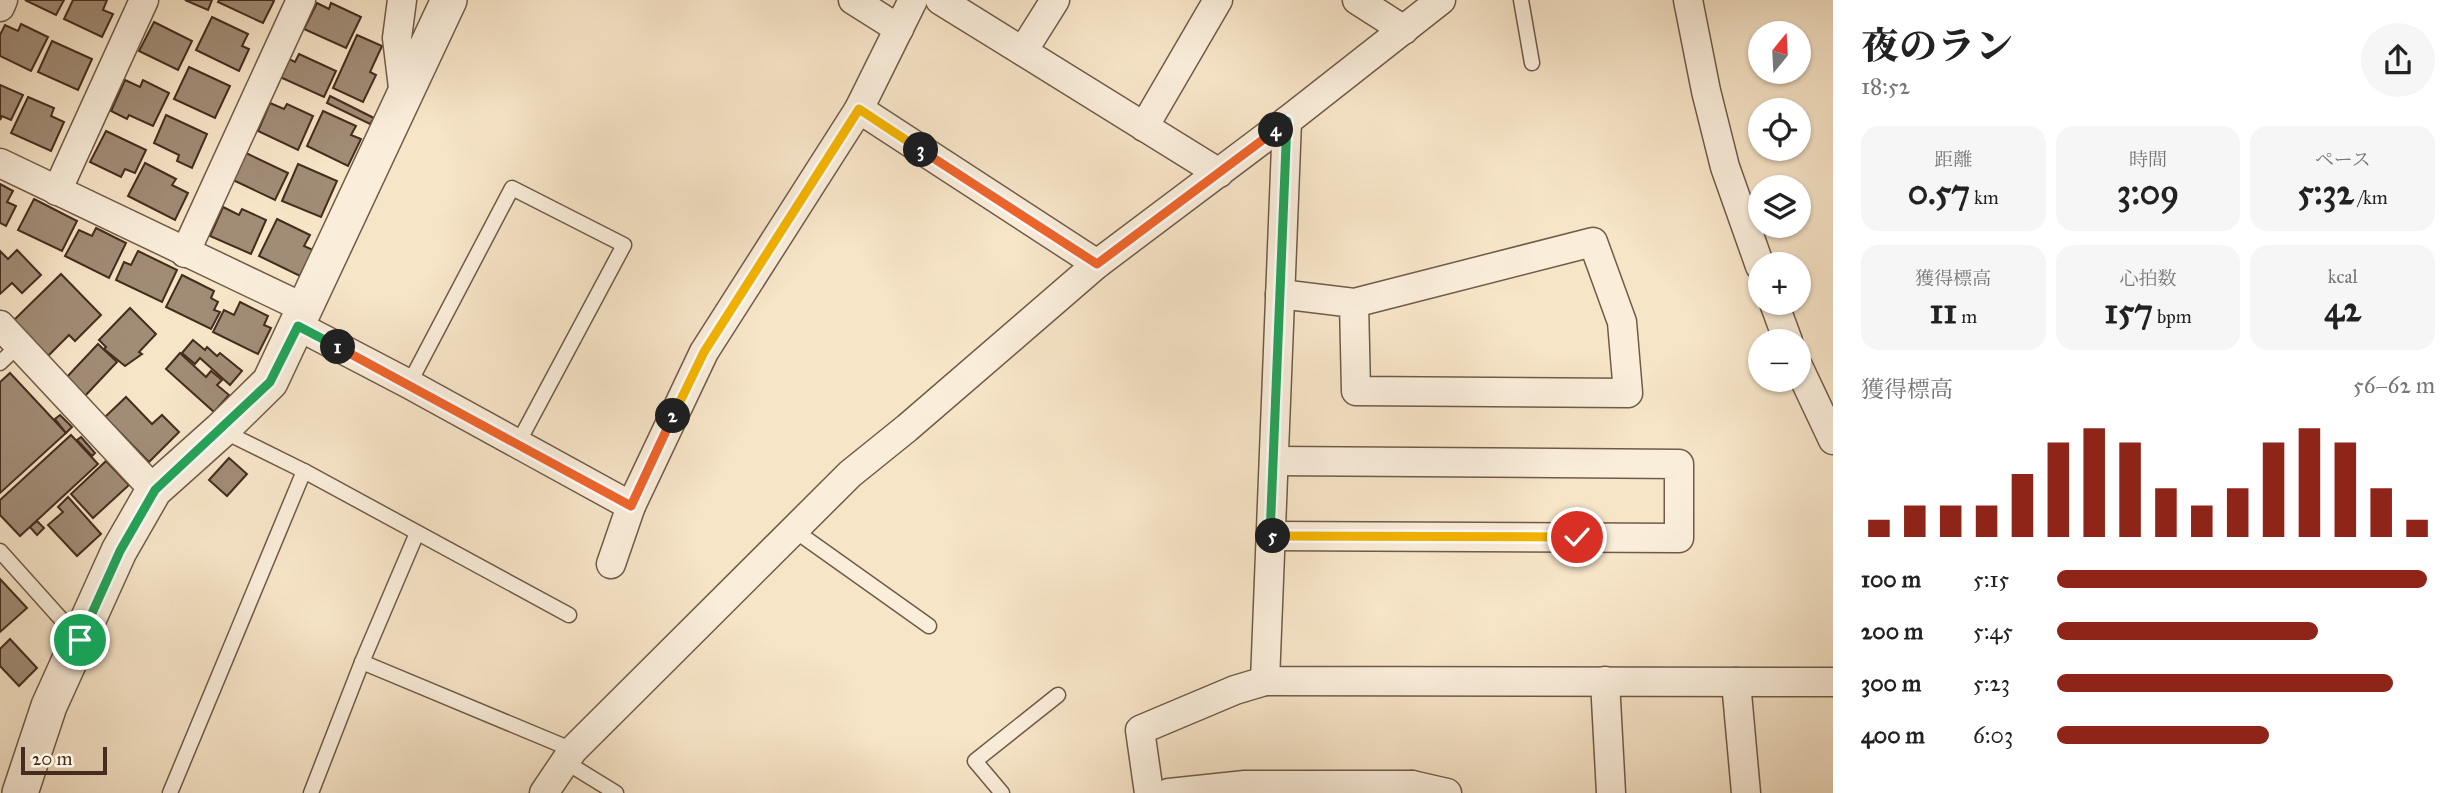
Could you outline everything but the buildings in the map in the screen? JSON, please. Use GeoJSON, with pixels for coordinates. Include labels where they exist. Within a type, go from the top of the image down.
{"type":"FeatureCollection","features":[{"type":"Feature","properties":{"kind":"street"},"geometry":{"type":"LineString","coordinates":[[0,7],[3,0]]}},
{"type":"Feature","properties":{"kind":"street"},"geometry":{"type":"LineString","coordinates":[[57,191],[144,0]]}},
{"type":"Feature","properties":{"kind":"street"},"geometry":{"type":"LineString","coordinates":[[185,253],[301,0]]}},
{"type":"Feature","properties":{"kind":"street"},"geometry":{"type":"LineString","coordinates":[[402,0],[397,38],[404,96]]}},
{"type":"Feature","properties":{"kind":"street"},"geometry":{"type":"LineString","coordinates":[[13,791],[120,551],[155,490],[270,382],[449,0]]}},
{"type":"Feature","properties":{"kind":"street"},"geometry":{"type":"LineString","coordinates":[[853,0],[899,29]]}},
{"type":"Feature","properties":{"kind":"street"},"geometry":{"type":"LineString","coordinates":[[611,564],[631,506],[704,352],[859,109],[913,0]]}},
{"type":"Feature","properties":{"kind":"street"},"geometry":{"type":"LineString","coordinates":[[940,0],[1219,173]]}},
{"type":"Feature","properties":{"kind":"street"},"geometry":{"type":"LineString","coordinates":[[1023,51],[1055,0]]}},
{"type":"Feature","properties":{"kind":"street"},"geometry":{"type":"LineString","coordinates":[[1144,127],[1218,0]]}},
{"type":"Feature","properties":{"kind":"street"},"geometry":{"type":"LineString","coordinates":[[1357,0],[1404,30]]}},
{"type":"Feature","properties":{"kind":"street"},"geometry":{"type":"LineString","coordinates":[[544,793],[569,755],[850,474],[1097,264],[1287,121],[1441,0]]}},
{"type":"Feature","properties":{"kind":"street"},"geometry":{"type":"LineString","coordinates":[[1688,0],[1706,91],[1726,167],[1755,252]]}},
{"type":"Feature","properties":{"kind":"street"},"geometry":{"type":"LineString","coordinates":[[859,109],[1097,264]]}},
{"type":"Feature","properties":{"kind":"street"},"geometry":{"type":"LineString","coordinates":[[1265,681],[1287,121]]}},
{"type":"Feature","properties":{"kind":"street"},"geometry":{"type":"LineString","coordinates":[[0,163],[185,253],[302,318],[409,384],[631,506]]}},
{"type":"Feature","properties":{"kind":"street"},"geometry":{"type":"LineString","coordinates":[[1280,294],[1354,303],[1593,242],[1622,322],[1629,393],[1356,391],[1354,303]]}},
{"type":"Feature","properties":{"kind":"street"},"geometry":{"type":"LineString","coordinates":[[6,345],[155,490]]}},
{"type":"Feature","properties":{"kind":"street"},"geometry":{"type":"LineString","coordinates":[[1810,392],[1833,440]]}},
{"type":"Feature","properties":{"kind":"street"},"geometry":{"type":"LineString","coordinates":[[1270,536],[1679,538],[1679,464],[1274,461]]}},
{"type":"Feature","properties":{"kind":"street"},"geometry":{"type":"LineString","coordinates":[[1149,793],[1140,730],[1234,690],[1265,681],[1833,682]]}},
{"type":"Feature","properties":{"kind":"street"},"geometry":{"type":"LineString","coordinates":[[1605,681],[1611,793]]}},
{"type":"Feature","properties":{"kind":"street"},"geometry":{"type":"LineString","coordinates":[[1736,682],[1746,793]]}},
{"type":"Feature","properties":{"kind":"street"},"geometry":{"type":"LineString","coordinates":[[1169,793],[1246,789],[1413,789],[1447,793]]}},
{"type":"Feature","properties":{"kind":"lane"},"geometry":{"type":"LineString","coordinates":[[1521,0],[1532,63]]}},
{"type":"Feature","properties":{"kind":"lane"},"geometry":{"type":"LineString","coordinates":[[409,384],[512,188],[624,245],[517,445]]}},
{"type":"Feature","properties":{"kind":"lane"},"geometry":{"type":"LineString","coordinates":[[221,430],[304,471],[569,615]]}},
{"type":"Feature","properties":{"kind":"lane"},"geometry":{"type":"LineString","coordinates":[[170,793],[304,471]]}},
{"type":"Feature","properties":{"kind":"lane"},"geometry":{"type":"LineString","coordinates":[[794,530],[929,625]]}},
{"type":"Feature","properties":{"kind":"lane"},"geometry":{"type":"LineString","coordinates":[[311,793],[416,533]]}},
{"type":"Feature","properties":{"kind":"lane"},"geometry":{"type":"LineString","coordinates":[[0,551],[80,640]]}},
{"type":"Feature","properties":{"kind":"lane"},"geometry":{"type":"LineString","coordinates":[[362,662],[569,755],[617,793]]}},
{"type":"Feature","properties":{"kind":"lane"},"geometry":{"type":"LineString","coordinates":[[1002,793],[975,761],[1058,695]]}},
{"type":"Feature","properties":{"kind":"route"},"geometry":{"type":"LineString","coordinates":[[80,640],[120,551],[155,490],[270,382],[298,326],[631,506],[704,352],[859,109],[1097,264],[1287,121],[1270,536],[1577,537]]}}]}
